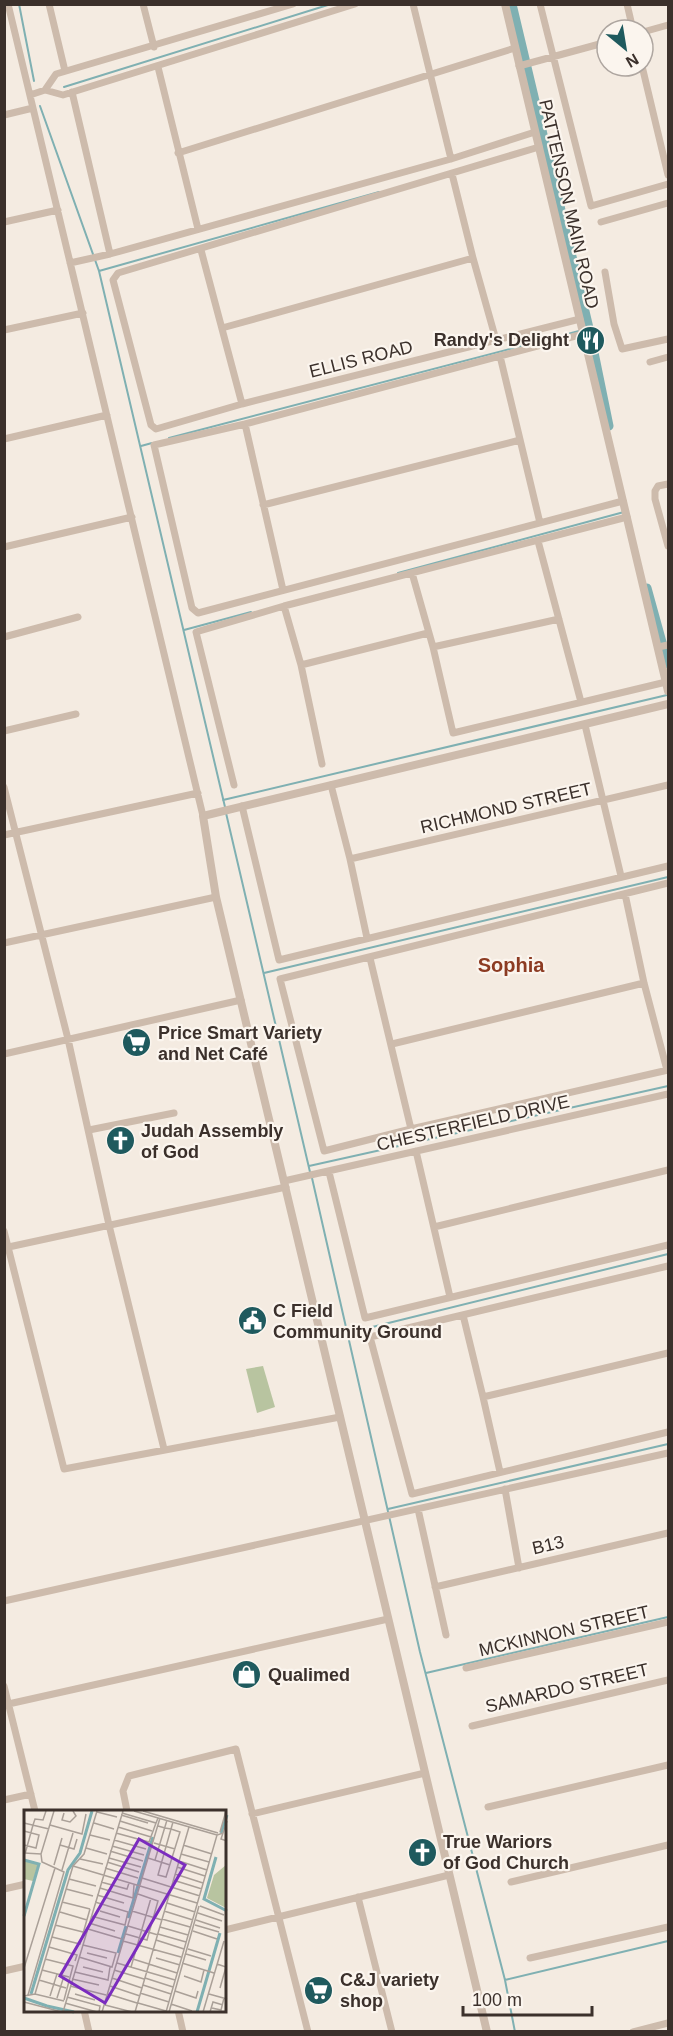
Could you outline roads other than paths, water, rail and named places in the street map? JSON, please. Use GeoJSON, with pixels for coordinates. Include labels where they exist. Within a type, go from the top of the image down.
{"type":"FeatureCollection","features":[{"type":"Feature","properties":{"kind":"street"},"geometry":{"type":"LineString","coordinates":[[8,4],[72,262],[198,793],[216,897],[487,2031]]}},
{"type":"Feature","properties":{"kind":"street"},"geometry":{"type":"LineString","coordinates":[[49,4],[65,71]]}},
{"type":"Feature","properties":{"kind":"street"},"geometry":{"type":"LineString","coordinates":[[144,4],[153,46]]}},
{"type":"Feature","properties":{"kind":"street"},"geometry":{"type":"LineString","coordinates":[[45,90],[56,74],[293,4]]}},
{"type":"Feature","properties":{"kind":"street"},"geometry":{"type":"LineString","coordinates":[[30,95],[45,90],[63,95],[355,4]]}},
{"type":"Feature","properties":{"kind":"street"},"geometry":{"type":"LineString","coordinates":[[413,4],[451,159]]}},
{"type":"Feature","properties":{"kind":"street","name":"PATTENSON MAIN ROAD"},"geometry":{"type":"LineString","coordinates":[[505,4],[625,510],[663,646],[668,686]]}},
{"type":"Feature","properties":{"kind":"street"},"geometry":{"type":"LineString","coordinates":[[540,4],[551,57],[591,206],[669,184]]}},
{"type":"Feature","properties":{"kind":"street"},"geometry":{"type":"LineString","coordinates":[[521,65],[595,45]]}},
{"type":"Feature","properties":{"kind":"street"},"geometry":{"type":"LineString","coordinates":[[178,153],[515,48]]}},
{"type":"Feature","properties":{"kind":"street"},"geometry":{"type":"LineString","coordinates":[[158,67],[198,229]]}},
{"type":"Feature","properties":{"kind":"street"},"geometry":{"type":"LineString","coordinates":[[645,78],[669,175]]}},
{"type":"Feature","properties":{"kind":"street"},"geometry":{"type":"LineString","coordinates":[[72,92],[106,255]]}},
{"type":"Feature","properties":{"kind":"street"},"geometry":{"type":"LineString","coordinates":[[4,115],[33,108]]}},
{"type":"Feature","properties":{"kind":"street"},"geometry":{"type":"LineString","coordinates":[[72,262],[106,255],[451,159],[535,132]]}},
{"type":"Feature","properties":{"kind":"street"},"geometry":{"type":"LineString","coordinates":[[242,404],[201,250],[539,147]]}},
{"type":"Feature","properties":{"kind":"street"},"geometry":{"type":"LineString","coordinates":[[452,174],[496,340]]}},
{"type":"Feature","properties":{"kind":"street"},"geometry":{"type":"LineString","coordinates":[[601,222],[669,203]]}},
{"type":"Feature","properties":{"kind":"street"},"geometry":{"type":"LineString","coordinates":[[4,222],[58,210]]}},
{"type":"Feature","properties":{"kind":"street","name":"ELLIS ROAD"},"geometry":{"type":"LineString","coordinates":[[201,250],[118,273],[113,280],[151,425],[156,429],[242,404],[580,319]]}},
{"type":"Feature","properties":{"kind":"street"},"geometry":{"type":"LineString","coordinates":[[222,328],[473,258]]}},
{"type":"Feature","properties":{"kind":"street"},"geometry":{"type":"LineString","coordinates":[[605,272],[614,324],[622,349],[669,339]]}},
{"type":"Feature","properties":{"kind":"street"},"geometry":{"type":"LineString","coordinates":[[4,330],[83,313]]}},
{"type":"Feature","properties":{"kind":"street"},"geometry":{"type":"LineString","coordinates":[[583,334],[245,424],[154,445],[192,608],[198,613],[540,523],[625,510]]}},
{"type":"Feature","properties":{"kind":"street"},"geometry":{"type":"LineString","coordinates":[[500,356],[540,523]]}},
{"type":"Feature","properties":{"kind":"street"},"geometry":{"type":"LineString","coordinates":[[650,362],[669,357]]}},
{"type":"Feature","properties":{"kind":"street"},"geometry":{"type":"LineString","coordinates":[[4,439],[107,415]]}},
{"type":"Feature","properties":{"kind":"street"},"geometry":{"type":"LineString","coordinates":[[245,424],[283,590]]}},
{"type":"Feature","properties":{"kind":"street"},"geometry":{"type":"LineString","coordinates":[[263,505],[520,440]]}},
{"type":"Feature","properties":{"kind":"street"},"geometry":{"type":"LineString","coordinates":[[669,484],[658,486],[655,491],[655,499],[669,546]]}},
{"type":"Feature","properties":{"kind":"street"},"geometry":{"type":"LineString","coordinates":[[234,785],[196,632],[284,606],[538,541],[625,510]]}},
{"type":"Feature","properties":{"kind":"street"},"geometry":{"type":"LineString","coordinates":[[4,547],[132,517]]}},
{"type":"Feature","properties":{"kind":"street"},"geometry":{"type":"LineString","coordinates":[[538,541],[581,702]]}},
{"type":"Feature","properties":{"kind":"street"},"geometry":{"type":"LineString","coordinates":[[412,573],[433,647],[453,733],[581,702],[668,686]]}},
{"type":"Feature","properties":{"kind":"street"},"geometry":{"type":"LineString","coordinates":[[284,606],[302,666],[322,764]]}},
{"type":"Feature","properties":{"kind":"street"},"geometry":{"type":"LineString","coordinates":[[4,637],[78,617]]}},
{"type":"Feature","properties":{"kind":"street"},"geometry":{"type":"LineString","coordinates":[[433,647],[560,619]]}},
{"type":"Feature","properties":{"kind":"street"},"geometry":{"type":"LineString","coordinates":[[302,666],[428,633]]}},
{"type":"Feature","properties":{"kind":"street"},"geometry":{"type":"LineString","coordinates":[[203,816],[669,704]]}},
{"type":"Feature","properties":{"kind":"street"},"geometry":{"type":"LineString","coordinates":[[4,731],[76,714]]}},
{"type":"Feature","properties":{"kind":"street"},"geometry":{"type":"LineString","coordinates":[[585,725],[621,876]]}},
{"type":"Feature","properties":{"kind":"street"},"geometry":{"type":"LineString","coordinates":[[331,785],[367,938]]}},
{"type":"Feature","properties":{"kind":"street","name":"RICHMOND STREET"},"geometry":{"type":"LineString","coordinates":[[350,859],[669,785]]}},
{"type":"Feature","properties":{"kind":"street"},"geometry":{"type":"LineString","coordinates":[[4,787],[68,1039],[109,1225],[164,1449]]}},
{"type":"Feature","properties":{"kind":"street"},"geometry":{"type":"LineString","coordinates":[[4,835],[198,793]]}},
{"type":"Feature","properties":{"kind":"street"},"geometry":{"type":"LineString","coordinates":[[241,806],[279,960],[669,866]]}},
{"type":"Feature","properties":{"kind":"street"},"geometry":{"type":"LineString","coordinates":[[411,1129],[370,958],[669,883]]}},
{"type":"Feature","properties":{"kind":"street"},"geometry":{"type":"LineString","coordinates":[[625,894],[644,983],[668,1070]]}},
{"type":"Feature","properties":{"kind":"street"},"geometry":{"type":"LineString","coordinates":[[4,943],[41,933],[216,897]]}},
{"type":"Feature","properties":{"kind":"street","name":"CHESTERFIELD DRIVE"},"geometry":{"type":"LineString","coordinates":[[370,958],[280,979],[324,1151],[668,1070]]}},
{"type":"Feature","properties":{"kind":"street"},"geometry":{"type":"LineString","coordinates":[[392,1044],[644,983]]}},
{"type":"Feature","properties":{"kind":"street"},"geometry":{"type":"LineString","coordinates":[[4,1054],[241,1000]]}},
{"type":"Feature","properties":{"kind":"street","name":"CHESTERFIELD DRIVE"},"geometry":{"type":"LineString","coordinates":[[7,1248],[285,1184],[416,1151],[669,1094]]}},
{"type":"Feature","properties":{"kind":"street"},"geometry":{"type":"LineString","coordinates":[[89,1130],[174,1113]]}},
{"type":"Feature","properties":{"kind":"street"},"geometry":{"type":"LineString","coordinates":[[416,1151],[450,1297]]}},
{"type":"Feature","properties":{"kind":"street"},"geometry":{"type":"LineString","coordinates":[[434,1227],[669,1170]]}},
{"type":"Feature","properties":{"kind":"street"},"geometry":{"type":"LineString","coordinates":[[329,1172],[365,1318],[669,1245]]}},
{"type":"Feature","properties":{"kind":"street"},"geometry":{"type":"LineString","coordinates":[[4,1231],[64,1469],[340,1417]]}},
{"type":"Feature","properties":{"kind":"street"},"geometry":{"type":"LineString","coordinates":[[669,1266],[370,1337],[412,1494],[669,1432]]}},
{"type":"Feature","properties":{"kind":"street"},"geometry":{"type":"LineString","coordinates":[[463,1314],[500,1472]]}},
{"type":"Feature","properties":{"kind":"street"},"geometry":{"type":"LineString","coordinates":[[483,1397],[669,1353]]}},
{"type":"Feature","properties":{"kind":"street"},"geometry":{"type":"LineString","coordinates":[[4,1601],[669,1453]]}},
{"type":"Feature","properties":{"kind":"street"},"geometry":{"type":"LineString","coordinates":[[505,1489],[519,1568]]}},
{"type":"Feature","properties":{"kind":"street"},"geometry":{"type":"LineString","coordinates":[[418,1509],[446,1635]]}},
{"type":"Feature","properties":{"kind":"street","name":"B13"},"geometry":{"type":"LineString","coordinates":[[435,1587],[669,1533]]}},
{"type":"Feature","properties":{"kind":"street"},"geometry":{"type":"LineString","coordinates":[[7,1705],[388,1620]]}},
{"type":"Feature","properties":{"kind":"street","name":"MCKINNON STREET"},"geometry":{"type":"LineString","coordinates":[[466,1668],[669,1622]]}},
{"type":"Feature","properties":{"kind":"street","name":"SAMARDO STREET"},"geometry":{"type":"LineString","coordinates":[[472,1726],[669,1680]]}},
{"type":"Feature","properties":{"kind":"street"},"geometry":{"type":"LineString","coordinates":[[4,1686],[35,1810]]}},
{"type":"Feature","properties":{"kind":"street"},"geometry":{"type":"LineString","coordinates":[[127,1810],[123,1791],[129,1776],[236,1749],[308,2031]]}},
{"type":"Feature","properties":{"kind":"street"},"geometry":{"type":"LineString","coordinates":[[488,1807],[669,1765]]}},
{"type":"Feature","properties":{"kind":"street"},"geometry":{"type":"LineString","coordinates":[[252,1814],[425,1773]]}},
{"type":"Feature","properties":{"kind":"street"},"geometry":{"type":"LineString","coordinates":[[4,1800],[31,1794]]}},
{"type":"Feature","properties":{"kind":"street"},"geometry":{"type":"LineString","coordinates":[[511,1882],[669,1845]]}},
{"type":"Feature","properties":{"kind":"street"},"geometry":{"type":"LineString","coordinates":[[226,1930],[449,1875]]}},
{"type":"Feature","properties":{"kind":"street"},"geometry":{"type":"LineString","coordinates":[[4,1889],[24,1884]]}},
{"type":"Feature","properties":{"kind":"street"},"geometry":{"type":"LineString","coordinates":[[358,1897],[392,2031]]}},
{"type":"Feature","properties":{"kind":"street"},"geometry":{"type":"LineString","coordinates":[[530,1958],[669,1927]]}},
{"type":"Feature","properties":{"kind":"street"},"geometry":{"type":"LineString","coordinates":[[4,1971],[24,1966]]}},
{"type":"Feature","properties":{"kind":"street"},"geometry":{"type":"LineString","coordinates":[[84,2012],[89,2031]]}},
{"type":"Feature","properties":{"kind":"street"},"geometry":{"type":"LineString","coordinates":[[178,2012],[183,2031]]}},
{"type":"Feature","properties":{"kind":"street"},"geometry":{"type":"LineString","coordinates":[[633,2031],[669,2023]]}},
{"type":"Feature","properties":{"kind":"waterway"},"geometry":{"type":"LineString","coordinates":[[19,4],[34,81]]}},
{"type":"Feature","properties":{"kind":"waterway"},"geometry":{"type":"LineString","coordinates":[[64,87],[331,4]]}},
{"type":"Feature","properties":{"kind":"waterway"},"geometry":{"type":"LineString","coordinates":[[512,4],[589,328],[609,426]]}},
{"type":"Feature","properties":{"kind":"waterway"},"geometry":{"type":"LineString","coordinates":[[40,106],[99,271],[225,807]]}},
{"type":"Feature","properties":{"kind":"waterway"},"geometry":{"type":"LineString","coordinates":[[99,271],[379,192]]}},
{"type":"Feature","properties":{"kind":"waterway"},"geometry":{"type":"LineString","coordinates":[[169,438],[579,331]]}},
{"type":"Feature","properties":{"kind":"waterway"},"geometry":{"type":"LineString","coordinates":[[141,446],[152,443]]}},
{"type":"Feature","properties":{"kind":"waterway"},"geometry":{"type":"LineString","coordinates":[[398,573],[624,512]]}},
{"type":"Feature","properties":{"kind":"waterway"},"geometry":{"type":"LineString","coordinates":[[647,588],[668,664]]}},
{"type":"Feature","properties":{"kind":"waterway"},"geometry":{"type":"LineString","coordinates":[[184,630],[251,612]]}},
{"type":"Feature","properties":{"kind":"waterway"},"geometry":{"type":"LineString","coordinates":[[223,800],[667,695]]}},
{"type":"Feature","properties":{"kind":"waterway"},"geometry":{"type":"LineString","coordinates":[[226,813],[310,1172]]}},
{"type":"Feature","properties":{"kind":"waterway"},"geometry":{"type":"LineString","coordinates":[[264,973],[668,877]]}},
{"type":"Feature","properties":{"kind":"waterway"},"geometry":{"type":"LineString","coordinates":[[309,1166],[668,1086]]}},
{"type":"Feature","properties":{"kind":"waterway"},"geometry":{"type":"LineString","coordinates":[[312,1178],[420,1652],[505,1980],[515,2032]]}},
{"type":"Feature","properties":{"kind":"waterway"},"geometry":{"type":"LineString","coordinates":[[348,1333],[668,1254]]}},
{"type":"Feature","properties":{"kind":"waterway"},"geometry":{"type":"LineString","coordinates":[[388,1509],[668,1444]]}},
{"type":"Feature","properties":{"kind":"waterway"},"geometry":{"type":"LineString","coordinates":[[426,1673],[668,1617]]}},
{"type":"Feature","properties":{"kind":"waterway"},"geometry":{"type":"LineString","coordinates":[[505,1980],[668,1941]]}},
{"type":"Feature","properties":{"kind":"place","name":"Randy's Delight"},"geometry":{"type":"Point","coordinates":[590,340]}},
{"type":"Feature","properties":{"kind":"place","name":"Price Smart Variety and Net Café"},"geometry":{"type":"Point","coordinates":[137,1043]}},
{"type":"Feature","properties":{"kind":"place","name":"Judah Assembly of God"},"geometry":{"type":"Point","coordinates":[120,1141]}},
{"type":"Feature","properties":{"kind":"place","name":"C Field Community Ground"},"geometry":{"type":"Point","coordinates":[252,1321]}},
{"type":"Feature","properties":{"kind":"place","name":"Qualimed"},"geometry":{"type":"Point","coordinates":[247,1675]}},
{"type":"Feature","properties":{"kind":"place","name":"True Wariors of God Church"},"geometry":{"type":"Point","coordinates":[422,1852]}},
{"type":"Feature","properties":{"kind":"place","name":"C&J variety shop"},"geometry":{"type":"Point","coordinates":[319,1990]}},
{"type":"Feature","properties":{"kind":"district","name":"Sophia"},"geometry":{"type":"Point","coordinates":[511,965]}}]}
